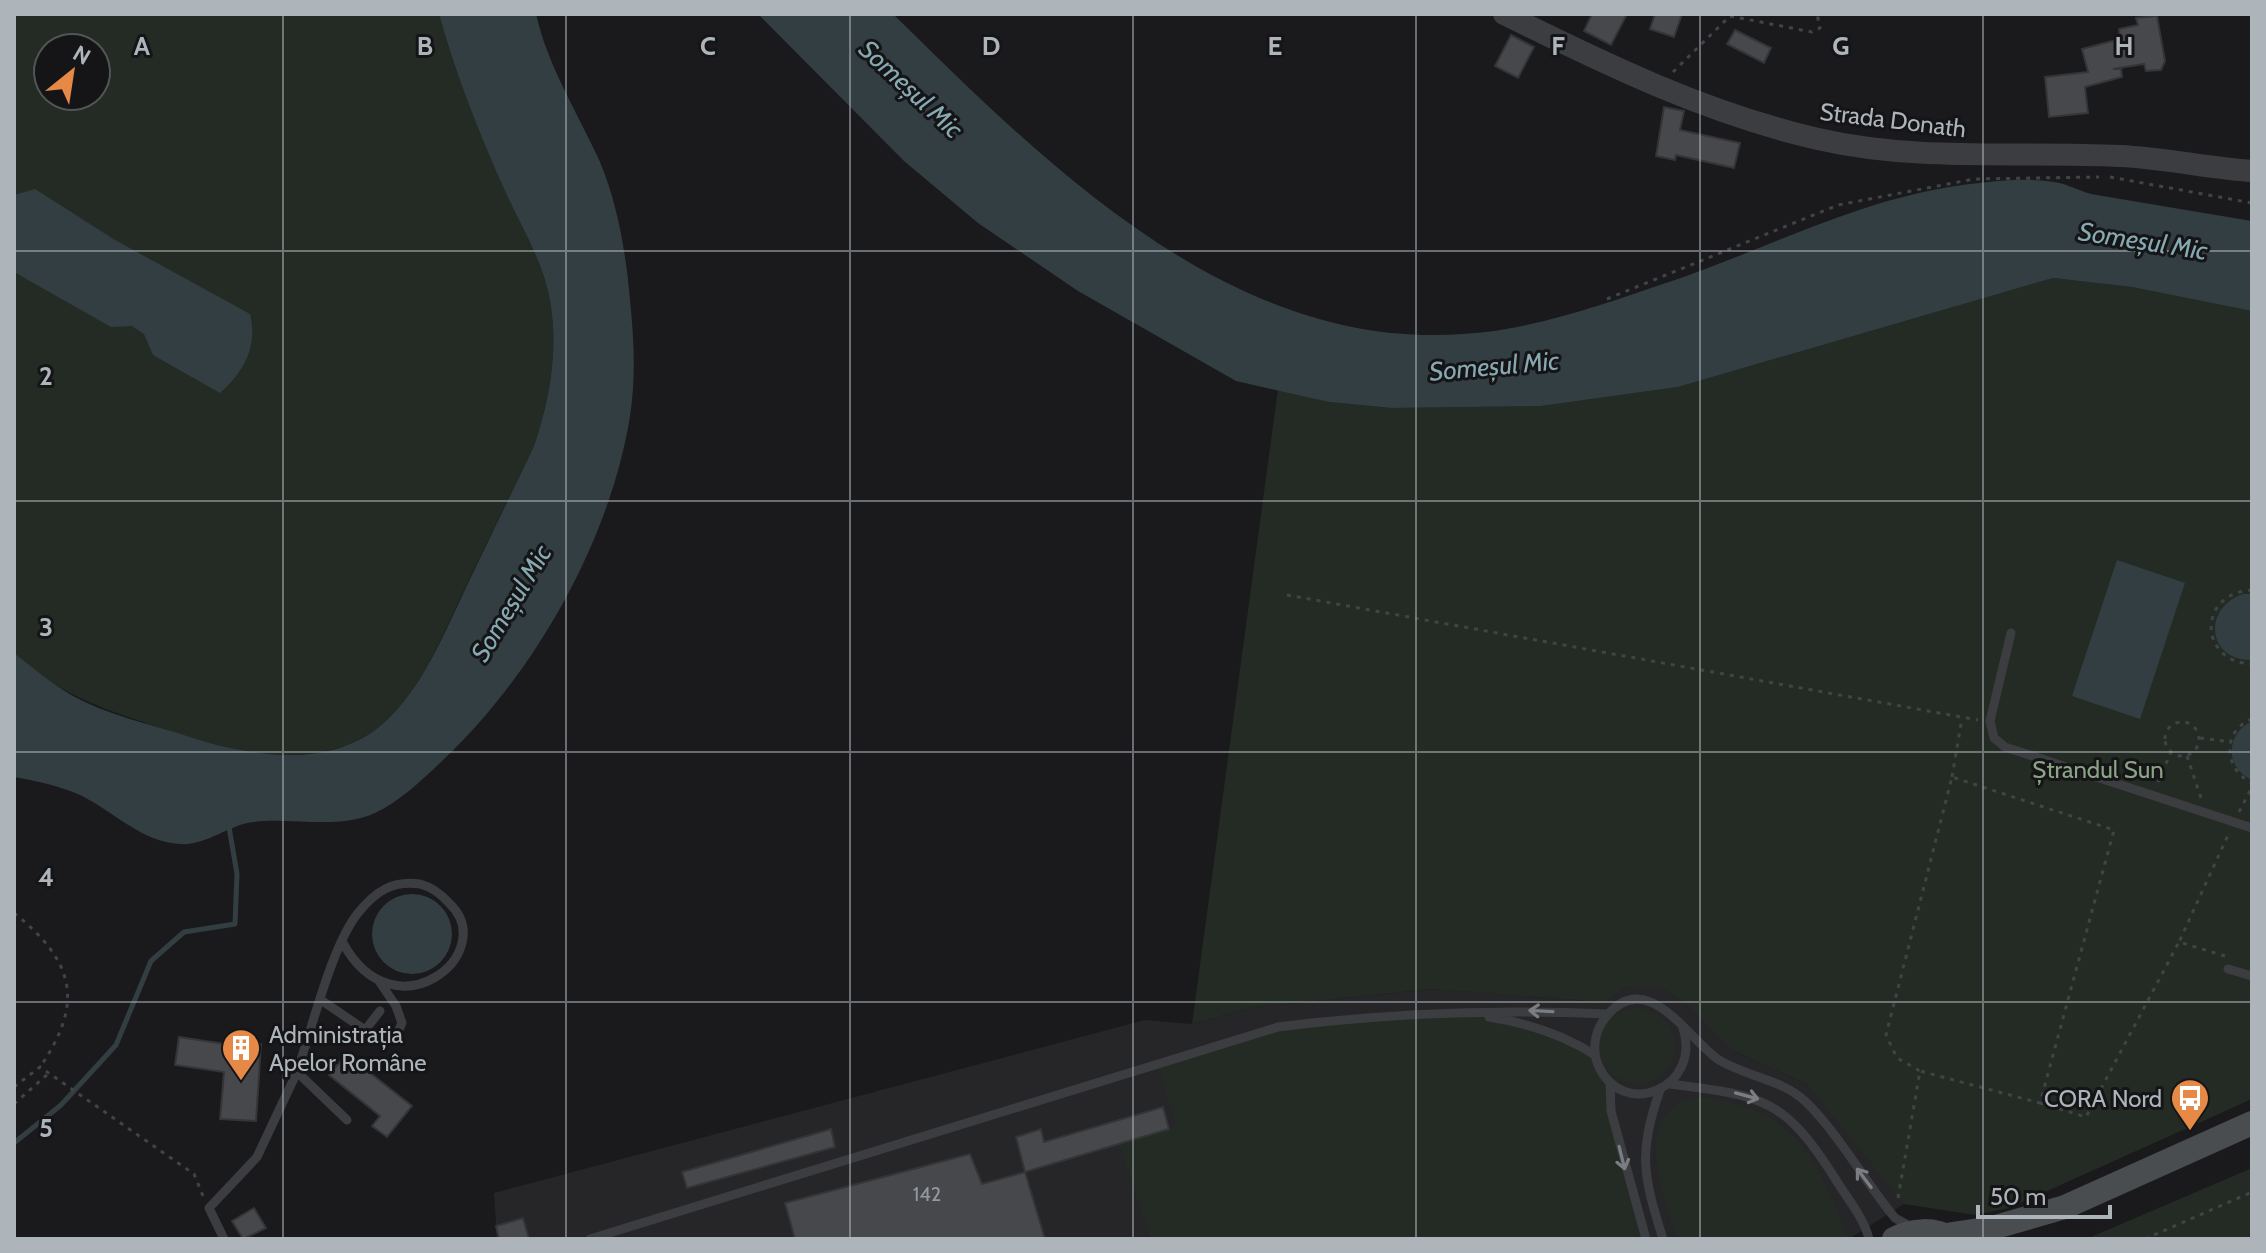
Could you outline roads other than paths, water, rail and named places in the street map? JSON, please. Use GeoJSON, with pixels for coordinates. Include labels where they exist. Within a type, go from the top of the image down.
{"type":"FeatureCollection","features":[{"type":"Feature","properties":{"kind":"main road"},"geometry":{"type":"LineString","coordinates":[[1895,1228],[1949,1237],[2065,1207],[2252,1123]]}},
{"type":"Feature","properties":{"kind":"main road"},"geometry":{"type":"LineString","coordinates":[[2020,1239],[2065,1207]]}},
{"type":"Feature","properties":{"kind":"street","name":"Strada Donath"},"geometry":{"type":"LineString","coordinates":[[1513,17],[1659,86],[1786,131],[1853,146],[1926,154],[2122,156],[2252,171]]}},
{"type":"Feature","properties":{"kind":"lane"},"geometry":{"type":"LineString","coordinates":[[2011,633],[1990,721],[1994,738],[2005,747],[2252,828]]}},
{"type":"Feature","properties":{"kind":"lane"},"geometry":{"type":"LineString","coordinates":[[224,1239],[209,1208],[257,1157],[297,1072],[321,1000],[343,943],[355,917],[374,893],[401,882],[424,885],[457,910],[464,930],[458,953],[446,971],[431,982],[411,986],[396,987],[356,968],[343,943]]}},
{"type":"Feature","properties":{"kind":"lane"},"geometry":{"type":"LineString","coordinates":[[2228,969],[2252,976]]}},
{"type":"Feature","properties":{"kind":"lane"},"geometry":{"type":"LineString","coordinates":[[379,981],[396,1006],[402,1023],[397,1034]]}},
{"type":"Feature","properties":{"kind":"lane"},"geometry":{"type":"LineString","coordinates":[[321,1000],[365,1030],[380,1011]]}},
{"type":"Feature","properties":{"kind":"lane"},"geometry":{"type":"LineString","coordinates":[[590,1239],[1278,1027],[1373,1015],[1474,1015],[1522,1010],[1608,1014],[1630,1002],[1644,1001],[1661,1005],[1718,1059],[1779,1085],[1806,1102],[1895,1228]]}},
{"type":"Feature","properties":{"kind":"lane"},"geometry":{"type":"LineString","coordinates":[[1595,1055],[1596,1035],[1608,1014]]}},
{"type":"Feature","properties":{"kind":"lane"},"geometry":{"type":"LineString","coordinates":[[1474,1015],[1525,1023],[1561,1036],[1595,1055],[1610,1082],[1611,1111],[1646,1239]]}},
{"type":"Feature","properties":{"kind":"lane"},"geometry":{"type":"LineString","coordinates":[[1610,1082],[1633,1093],[1660,1090],[1670,1084],[1684,1066],[1687,1053],[1683,1028]]}},
{"type":"Feature","properties":{"kind":"lane"},"geometry":{"type":"LineString","coordinates":[[297,1072],[347,1120]]}},
{"type":"Feature","properties":{"kind":"lane"},"geometry":{"type":"LineString","coordinates":[[1670,1084],[1726,1090],[1776,1106],[1791,1119],[1821,1156],[1869,1239]]}},
{"type":"Feature","properties":{"kind":"lane"},"geometry":{"type":"LineString","coordinates":[[1660,1090],[1645,1129],[1644,1151],[1647,1184],[1663,1239]]}},
{"type":"Feature","properties":{"kind":"water","name":"Someșul Mic"},"geometry":{"type":"Polygon","coordinates":[[[439,14],[536,14],[556,71],[600,162],[620,230],[633,344],[630,416],[620,464],[605,511],[586,558],[562,604],[536,648],[475,728],[410,790],[384,808],[361,818],[331,822],[253,822],[199,842],[180,844],[153,838],[74,792],[14,777],[14,653],[65,691],[98,708],[205,742],[282,755],[333,750],[357,741],[395,712],[421,677],[534,446],[548,395],[553,360],[553,324],[544,277],[478,127],[439,14]]]}},
{"type":"Feature","properties":{"kind":"water","name":"Someșul Mic"},"geometry":{"type":"Polygon","coordinates":[[[758,14],[893,14],[1013,129],[1079,185],[1148,236],[1220,280],[1297,312],[1378,331],[1463,334],[1540,322],[1666,283],[1858,210],[1898,198],[1938,189],[2017,180],[2054,182],[2091,194],[2252,221],[2252,311],[2132,287],[2053,278],[1678,387],[1541,406],[1392,408],[1329,402],[1236,381],[1078,291],[978,223],[904,161],[758,14]]]}},
{"type":"Feature","properties":{"kind":"water"},"geometry":{"type":"Polygon","coordinates":[[[35,189],[115,240],[250,314],[252,337],[247,358],[220,393],[153,355],[144,334],[132,326],[111,327],[14,272],[14,195],[35,189]]]}},
{"type":"Feature","properties":{"kind":"water"},"geometry":{"type":"Polygon","coordinates":[[[2117,560],[2185,583],[2140,719],[2072,696],[2117,560]]]}},
{"type":"Feature","properties":{"kind":"water"},"geometry":{"type":"Polygon","coordinates":[[[2243,594],[2252,594],[2252,660],[2237,658],[2226,652],[2215,633],[2221,610],[2243,594]]]}},
{"type":"Feature","properties":{"kind":"water"},"geometry":{"type":"Polygon","coordinates":[[[2252,721],[2252,780],[2237,768],[2232,751],[2237,734],[2252,721]]]}},
{"type":"Feature","properties":{"kind":"water"},"geometry":{"type":"Polygon","coordinates":[[[404,894],[420,894],[441,905],[452,926],[452,942],[441,963],[420,974],[404,974],[390,968],[378,956],[372,942],[372,926],[378,912],[390,900],[404,894]]]}},
{"type":"Feature","properties":{"kind":"waterway"},"geometry":{"type":"LineString","coordinates":[[14,1143],[61,1105],[116,1045],[151,961],[184,932],[235,924],[237,874],[229,827]]}},
{"type":"Feature","properties":{"kind":"place","name":"Administrația Apelor Române"},"geometry":{"type":"Point","coordinates":[241,1082]}},
{"type":"Feature","properties":{"kind":"place","name":"CORA Nord"},"geometry":{"type":"Point","coordinates":[2190,1132]}},
{"type":"Feature","properties":{"kind":"park label","name":"Ștrandul Sun"},"geometry":{"type":"Point","coordinates":[2098,769]}}]}
